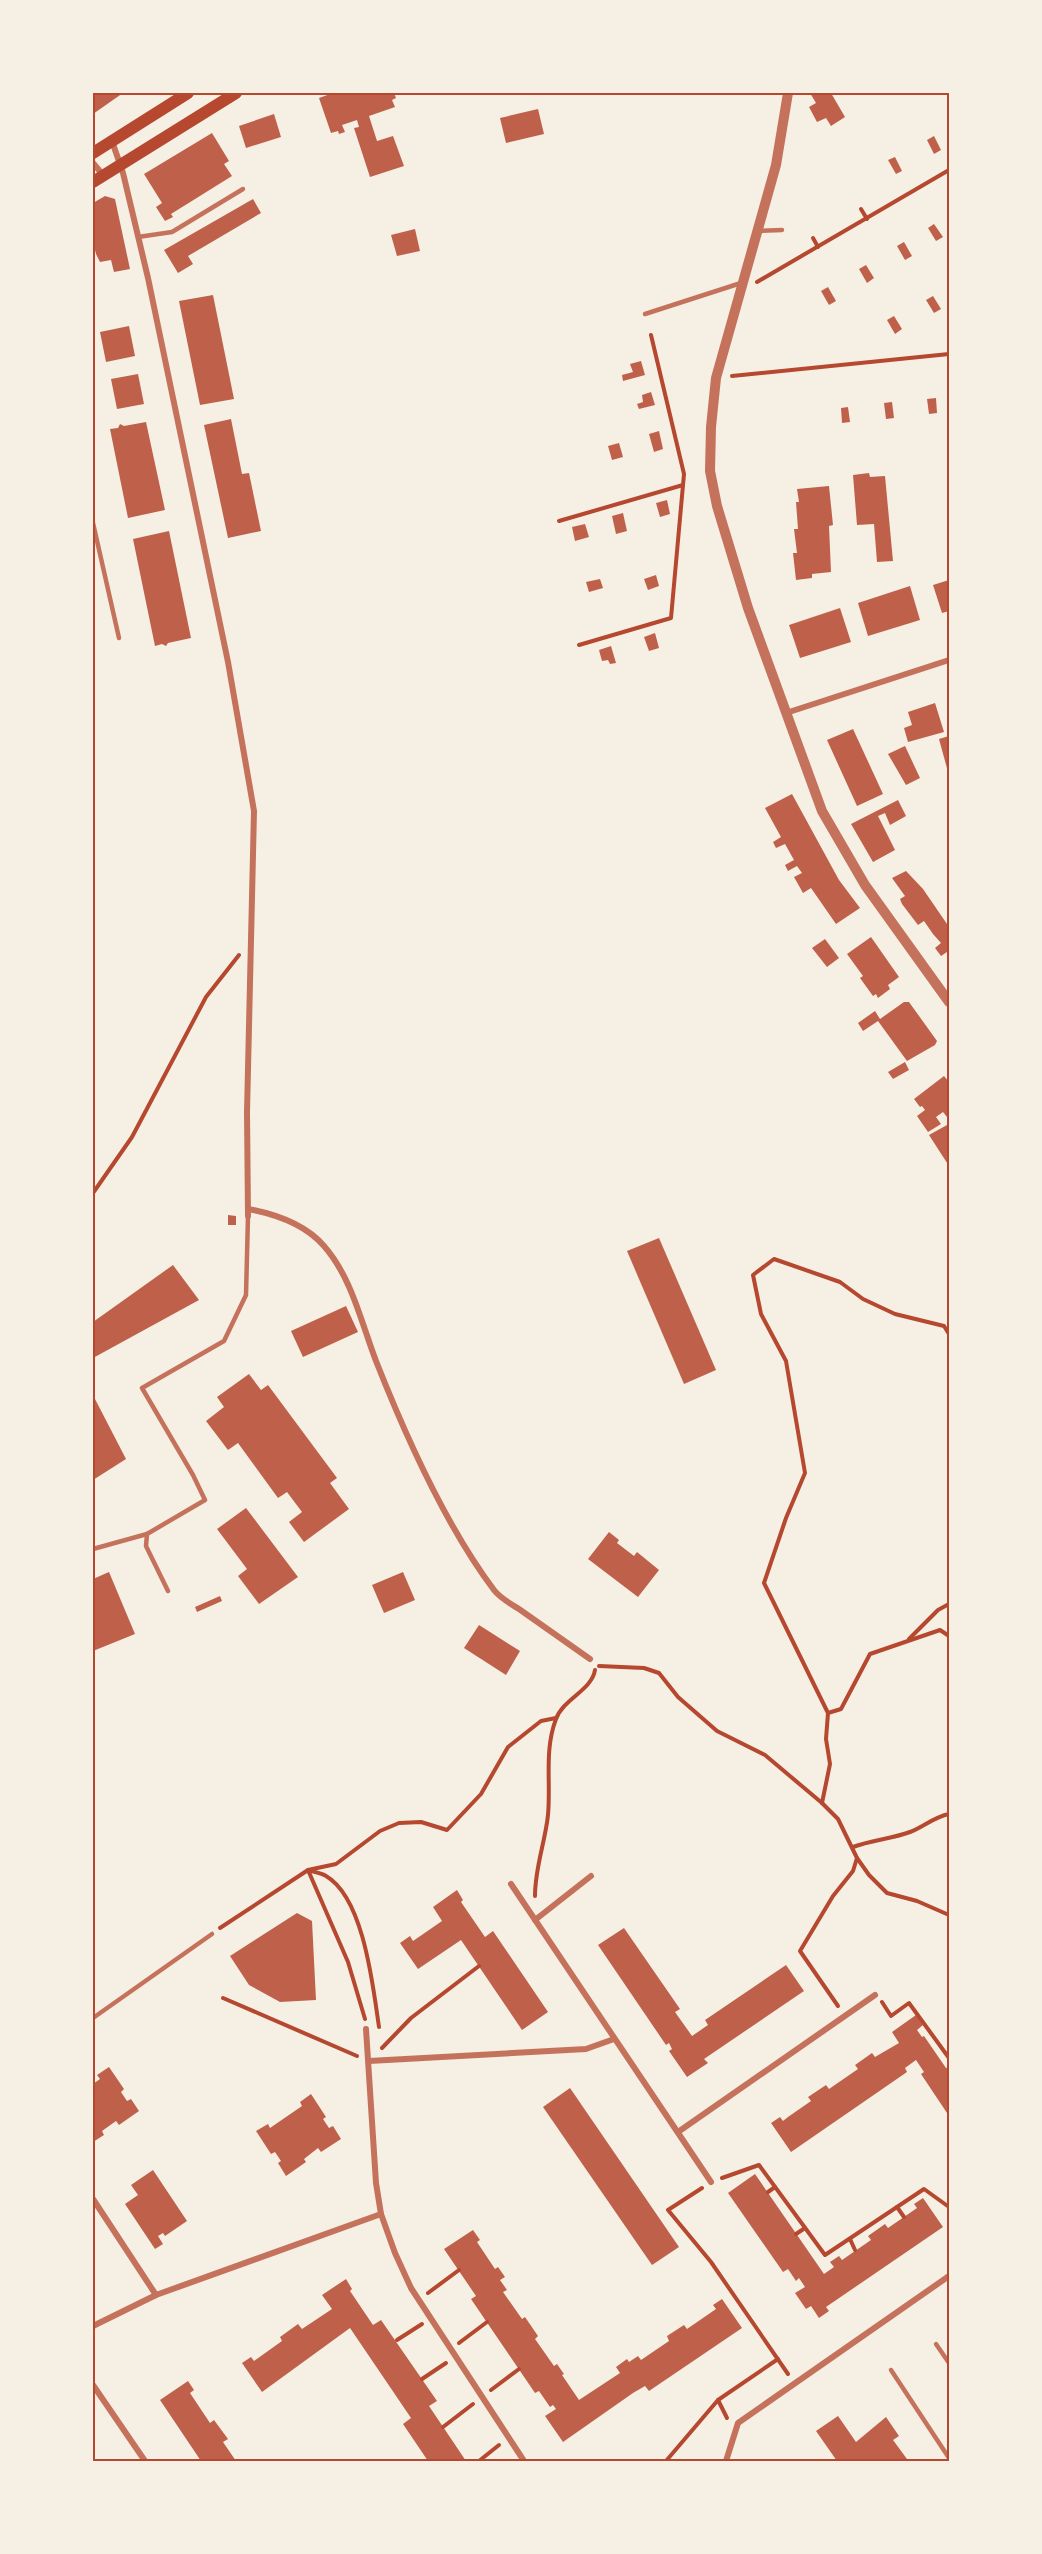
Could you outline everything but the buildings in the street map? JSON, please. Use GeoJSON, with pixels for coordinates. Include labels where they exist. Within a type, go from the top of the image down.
{"type":"FeatureCollection","features":[{"type":"Feature","properties":{"kind":"main road"},"geometry":{"type":"LineString","coordinates":[[93,153],[188,93]]}},
{"type":"Feature","properties":{"kind":"main road"},"geometry":{"type":"LineString","coordinates":[[98,178],[236,93]]}},
{"type":"Feature","properties":{"kind":"street"},"geometry":{"type":"LineString","coordinates":[[788,93],[783,132],[759,231],[716,378],[709,456],[717,506],[745,599],[822,811],[865,885],[949,1002]]}},
{"type":"Feature","properties":{"kind":"street"},"geometry":{"type":"LineString","coordinates":[[111,141],[121,164],[138,237],[228,662],[254,811],[247,1112],[248,1213],[270,1213],[293,1222],[322,1244],[334,1259],[352,1293],[376,1361],[416,1456],[448,1517],[496,1593],[590,1659]]}},
{"type":"Feature","properties":{"kind":"street"},"geometry":{"type":"LineString","coordinates":[[93,163],[98,178]]}},
{"type":"Feature","properties":{"kind":"street"},"geometry":{"type":"LineString","coordinates":[[786,713],[949,660]]}},
{"type":"Feature","properties":{"kind":"street"},"geometry":{"type":"LineString","coordinates":[[535,1920],[591,1876]]}},
{"type":"Feature","properties":{"kind":"street"},"geometry":{"type":"LineString","coordinates":[[512,1884],[711,2182]]}},
{"type":"Feature","properties":{"kind":"street"},"geometry":{"type":"LineString","coordinates":[[678,2132],[877,1997]]}},
{"type":"Feature","properties":{"kind":"street"},"geometry":{"type":"LineString","coordinates":[[366,2029],[373,2155],[381,2214],[395,2253],[419,2300],[524,2461]]}},
{"type":"Feature","properties":{"kind":"street"},"geometry":{"type":"LineString","coordinates":[[369,2061],[586,2049],[614,2039]]}},
{"type":"Feature","properties":{"kind":"street"},"geometry":{"type":"LineString","coordinates":[[93,2199],[156,2295]]}},
{"type":"Feature","properties":{"kind":"street"},"geometry":{"type":"LineString","coordinates":[[93,2326],[156,2295],[381,2214]]}},
{"type":"Feature","properties":{"kind":"street"},"geometry":{"type":"LineString","coordinates":[[726,2461],[738,2423],[949,2276]]}},
{"type":"Feature","properties":{"kind":"street"},"geometry":{"type":"LineString","coordinates":[[93,2385],[145,2461]]}},
{"type":"Feature","properties":{"kind":"lane"},"geometry":{"type":"LineString","coordinates":[[138,237],[172,232],[243,189]]}},
{"type":"Feature","properties":{"kind":"lane"},"geometry":{"type":"LineString","coordinates":[[759,231],[782,230]]}},
{"type":"Feature","properties":{"kind":"lane"},"geometry":{"type":"LineString","coordinates":[[645,314],[742,286]]}},
{"type":"Feature","properties":{"kind":"lane"},"geometry":{"type":"LineString","coordinates":[[93,523],[119,638]]}},
{"type":"Feature","properties":{"kind":"lane"},"geometry":{"type":"LineString","coordinates":[[93,1549],[147,1534],[205,1500],[194,1475],[142,1388],[225,1341],[246,1295],[248,1213]]}},
{"type":"Feature","properties":{"kind":"lane"},"geometry":{"type":"LineString","coordinates":[[147,1534],[146,1546],[168,1591]]}},
{"type":"Feature","properties":{"kind":"lane"},"geometry":{"type":"LineString","coordinates":[[93,2018],[212,1934]]}},
{"type":"Feature","properties":{"kind":"lane"},"geometry":{"type":"LineString","coordinates":[[936,2344],[949,2364]]}},
{"type":"Feature","properties":{"kind":"lane"},"geometry":{"type":"LineString","coordinates":[[891,2370],[949,2458]]}},
{"type":"Feature","properties":{"kind":"path"},"geometry":{"type":"LineString","coordinates":[[742,286],[818,247],[949,170]]}},
{"type":"Feature","properties":{"kind":"path"},"geometry":{"type":"LineString","coordinates":[[861,209],[867,219]]}},
{"type":"Feature","properties":{"kind":"path"},"geometry":{"type":"LineString","coordinates":[[813,238],[818,247]]}},
{"type":"Feature","properties":{"kind":"path"},"geometry":{"type":"LineString","coordinates":[[579,645],[671,618],[684,474],[651,335]]}},
{"type":"Feature","properties":{"kind":"path"},"geometry":{"type":"LineString","coordinates":[[716,378],[949,354]]}},
{"type":"Feature","properties":{"kind":"path"},"geometry":{"type":"LineString","coordinates":[[559,521],[683,485]]}},
{"type":"Feature","properties":{"kind":"path"},"geometry":{"type":"LineString","coordinates":[[93,1193],[132,1137],[206,997],[233,960],[242,952],[251,949]]}},
{"type":"Feature","properties":{"kind":"path"},"geometry":{"type":"LineString","coordinates":[[822,1803],[830,1764],[826,1739],[828,1713],[764,1583],[786,1518],[805,1473],[786,1361],[761,1314],[753,1275],[774,1258],[840,1282],[863,1299],[895,1314],[944,1326],[949,1334]]}},
{"type":"Feature","properties":{"kind":"path"},"geometry":{"type":"LineString","coordinates":[[908,1640],[938,1610],[949,1604]]}},
{"type":"Feature","properties":{"kind":"path"},"geometry":{"type":"LineString","coordinates":[[828,1713],[841,1709],[870,1654],[940,1630],[949,1636]]}},
{"type":"Feature","properties":{"kind":"path"},"geometry":{"type":"LineString","coordinates":[[528,1910],[535,1901],[538,1857],[548,1817],[550,1737],[556,1718],[567,1701],[591,1680],[595,1673],[595,1666],[644,1668],[659,1673],[678,1697],[717,1731],[765,1755],[822,1803],[838,1819],[854,1847],[857,1858],[869,1875],[887,1893],[917,1901],[949,1915]]}},
{"type":"Feature","properties":{"kind":"path"},"geometry":{"type":"LineString","coordinates":[[212,1934],[308,1870],[336,1864],[380,1831],[399,1823],[421,1822],[447,1830],[481,1794],[508,1747],[541,1721],[556,1718]]}},
{"type":"Feature","properties":{"kind":"path"},"geometry":{"type":"LineString","coordinates":[[854,1847],[874,1839],[910,1832],[940,1816],[949,1814]]}},
{"type":"Feature","properties":{"kind":"path"},"geometry":{"type":"LineString","coordinates":[[846,2016],[800,1951],[833,1896],[853,1871],[857,1858]]}},
{"type":"Feature","properties":{"kind":"path"},"geometry":{"type":"LineString","coordinates":[[308,1870],[348,1962],[363,2008],[366,2029]]}},
{"type":"Feature","properties":{"kind":"path"},"geometry":{"type":"LineString","coordinates":[[308,1870],[326,1876],[339,1887],[361,1931],[369,1956],[381,2036]]}},
{"type":"Feature","properties":{"kind":"path"},"geometry":{"type":"LineString","coordinates":[[224,1998],[369,2061],[411,2018],[479,1966]]}},
{"type":"Feature","properties":{"kind":"path"},"geometry":{"type":"LineString","coordinates":[[877,1997],[891,2016],[909,2003],[949,2058]]}},
{"type":"Feature","properties":{"kind":"path"},"geometry":{"type":"LineString","coordinates":[[796,2384],[711,2262],[668,2210],[711,2182],[759,2165],[825,2255],[924,2189],[949,2207]]}},
{"type":"Feature","properties":{"kind":"path"},"geometry":{"type":"LineString","coordinates":[[768,2192],[775,2187]]}},
{"type":"Feature","properties":{"kind":"path"},"geometry":{"type":"LineString","coordinates":[[897,2207],[904,2217]]}},
{"type":"Feature","properties":{"kind":"path"},"geometry":{"type":"LineString","coordinates":[[796,2234],[805,2228]]}},
{"type":"Feature","properties":{"kind":"path"},"geometry":{"type":"LineString","coordinates":[[850,2239],[855,2250]]}},
{"type":"Feature","properties":{"kind":"path"},"geometry":{"type":"LineString","coordinates":[[419,2300],[459,2270]]}},
{"type":"Feature","properties":{"kind":"path"},"geometry":{"type":"LineString","coordinates":[[397,2340],[431,2318]]}},
{"type":"Feature","properties":{"kind":"path"},"geometry":{"type":"LineString","coordinates":[[451,2349],[487,2322]]}},
{"type":"Feature","properties":{"kind":"path"},"geometry":{"type":"LineString","coordinates":[[422,2379],[456,2356]]}},
{"type":"Feature","properties":{"kind":"path"},"geometry":{"type":"LineString","coordinates":[[666,2461],[718,2400],[778,2359]]}},
{"type":"Feature","properties":{"kind":"path"},"geometry":{"type":"LineString","coordinates":[[443,2427],[519,2369]]}},
{"type":"Feature","properties":{"kind":"path"},"geometry":{"type":"LineString","coordinates":[[718,2400],[735,2433]]}},
{"type":"Feature","properties":{"kind":"path"},"geometry":{"type":"LineString","coordinates":[[479,2461],[509,2437]]}}]}
